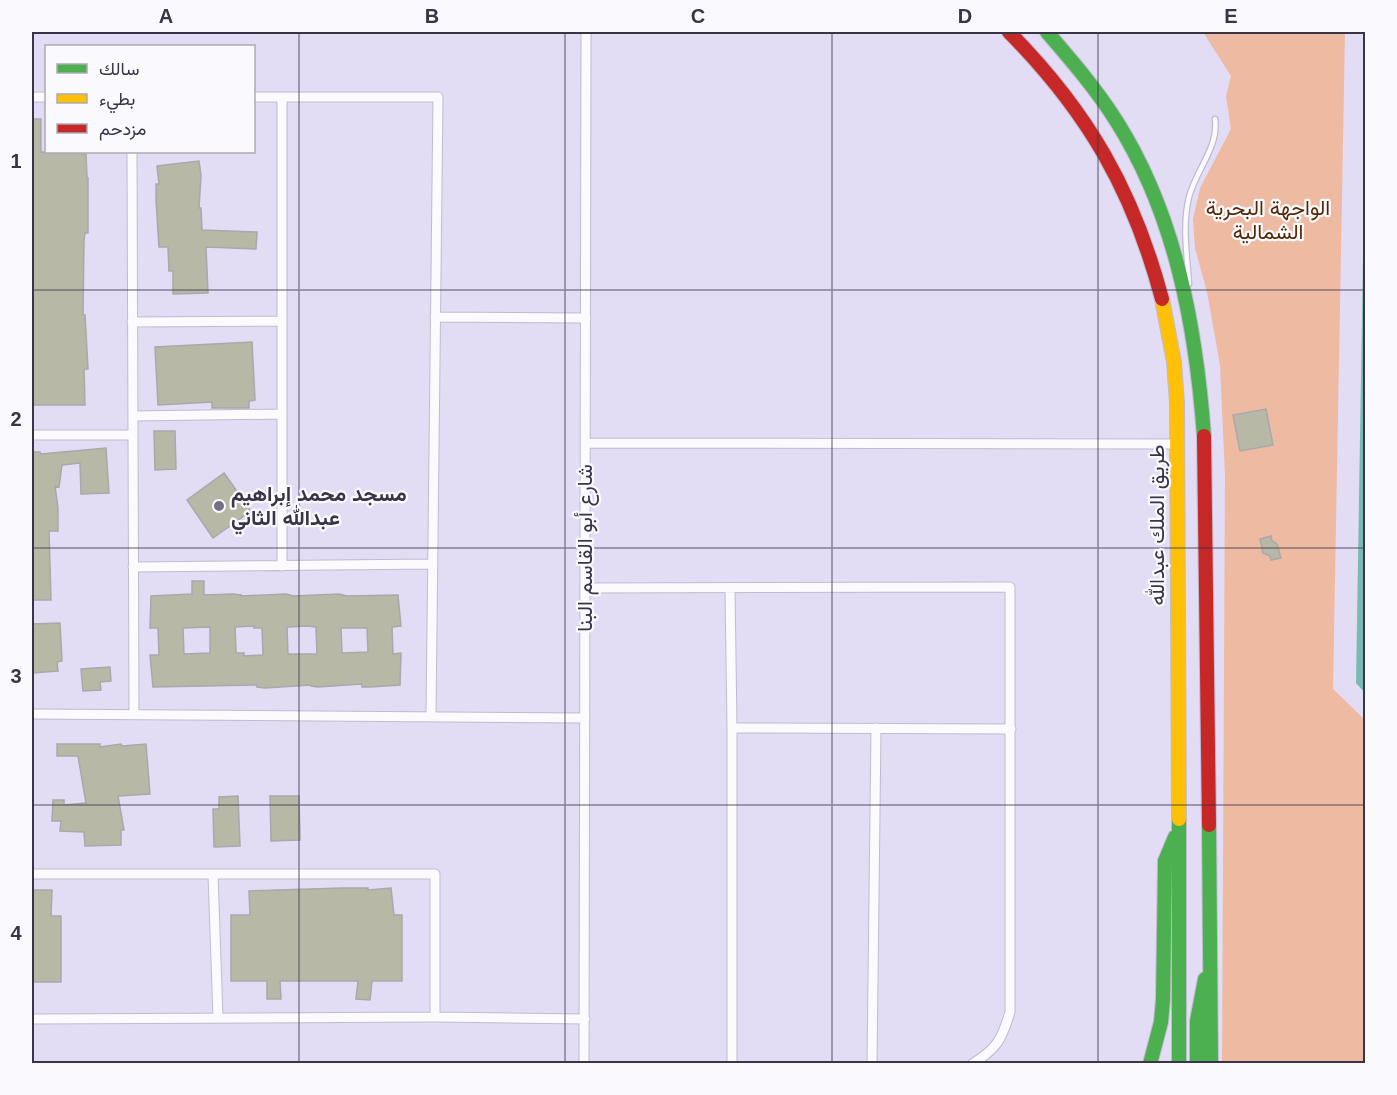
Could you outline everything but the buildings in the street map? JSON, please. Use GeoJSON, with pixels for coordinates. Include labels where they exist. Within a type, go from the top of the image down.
{"type":"FeatureCollection","features":[{"type":"Feature","properties":{"kind":"street","name":"شارع أبو القاسم البنا"},"geometry":{"type":"LineString","coordinates":[[584,1064],[586,32]]}},
{"type":"Feature","properties":{"kind":"street","name":"طريق الملك عبدالله"},"geometry":{"type":"LineString","coordinates":[[1010,32],[1043,67],[1080,113],[1100,146],[1136,218],[1158,285],[1174,363],[1178,444],[1179,1064]]}},
{"type":"Feature","properties":{"kind":"street"},"geometry":{"type":"LineString","coordinates":[[1047,32],[1092,84],[1123,131],[1141,165],[1170,236],[1191,317],[1200,375],[1205,446],[1212,1064]]}},
{"type":"Feature","properties":{"kind":"street"},"geometry":{"type":"LineString","coordinates":[[255,97],[438,97],[431,716]]}},
{"type":"Feature","properties":{"kind":"street"},"geometry":{"type":"LineString","coordinates":[[282,97],[282,566]]}},
{"type":"Feature","properties":{"kind":"street"},"geometry":{"type":"LineString","coordinates":[[132,153],[134,714]]}},
{"type":"Feature","properties":{"kind":"street"},"geometry":{"type":"LineString","coordinates":[[435,316],[586,318]]}},
{"type":"Feature","properties":{"kind":"street"},"geometry":{"type":"LineString","coordinates":[[132,322],[282,321]]}},
{"type":"Feature","properties":{"kind":"street"},"geometry":{"type":"LineString","coordinates":[[133,416],[282,414]]}},
{"type":"Feature","properties":{"kind":"street"},"geometry":{"type":"LineString","coordinates":[[32,435],[133,435]]}},
{"type":"Feature","properties":{"kind":"street"},"geometry":{"type":"LineString","coordinates":[[586,443],[1178,444]]}},
{"type":"Feature","properties":{"kind":"street"},"geometry":{"type":"LineString","coordinates":[[134,567],[432,564]]}},
{"type":"Feature","properties":{"kind":"street"},"geometry":{"type":"LineString","coordinates":[[585,588],[1010,587],[1010,1011],[1004,1033],[989,1053],[972,1064]]}},
{"type":"Feature","properties":{"kind":"street"},"geometry":{"type":"LineString","coordinates":[[730,589],[732,1064]]}},
{"type":"Feature","properties":{"kind":"street"},"geometry":{"type":"LineString","coordinates":[[32,714],[585,718]]}},
{"type":"Feature","properties":{"kind":"street"},"geometry":{"type":"LineString","coordinates":[[732,728],[1011,729]]}},
{"type":"Feature","properties":{"kind":"street"},"geometry":{"type":"LineString","coordinates":[[872,1064],[876,728]]}},
{"type":"Feature","properties":{"kind":"street"},"geometry":{"type":"LineString","coordinates":[[1150,1064],[1161,1022],[1163,1000],[1165,861],[1178,832]]}},
{"type":"Feature","properties":{"kind":"street"},"geometry":{"type":"LineString","coordinates":[[32,873],[435,874],[435,1017]]}},
{"type":"Feature","properties":{"kind":"street"},"geometry":{"type":"LineString","coordinates":[[213,874],[218,1018]]}},
{"type":"Feature","properties":{"kind":"street"},"geometry":{"type":"LineString","coordinates":[[1197,1064],[1197,1021],[1211,949]]}},
{"type":"Feature","properties":{"kind":"street"},"geometry":{"type":"LineString","coordinates":[[32,1019],[435,1017],[585,1019]]}},
{"type":"Feature","properties":{"kind":"lane"},"geometry":{"type":"LineString","coordinates":[[1191,317],[1185,221],[1197,173],[1213,142],[1216,130],[1215,119]]}},
{"type":"Feature","properties":{"kind":"green space","name":"الواجهة البحرية الشمالية"},"geometry":{"type":"Polygon","coordinates":[[[1203,32],[1345,32],[1333,689],[1365,720],[1366,930],[1363,1060],[1365,1063],[1222,1063],[1225,476],[1220,365],[1207,292],[1195,248],[1193,219],[1200,188],[1231,129],[1226,96],[1231,76],[1203,32]]]}},
{"type":"Feature","properties":{"kind":"shaded area"},"geometry":{"type":"Polygon","coordinates":[[[1365,133],[1365,693],[1356,683],[1365,133]]]}},
{"type":"Feature","properties":{"kind":"traffic: fast"},"geometry":{"type":"LineString","coordinates":[[1047,32],[1084,76],[1117,122],[1154,196],[1180,274],[1189,314],[1204,436]]}},
{"type":"Feature","properties":{"kind":"traffic: fast"},"geometry":{"type":"LineString","coordinates":[[1179,819],[1179,1064]]}},
{"type":"Feature","properties":{"kind":"traffic: fast"},"geometry":{"type":"LineString","coordinates":[[1209,825],[1211,1064]]}},
{"type":"Feature","properties":{"kind":"traffic: fast"},"geometry":{"type":"LineString","coordinates":[[1150,1064],[1161,1022],[1163,1000],[1165,861],[1175,837]]}},
{"type":"Feature","properties":{"kind":"traffic: fast"},"geometry":{"type":"LineString","coordinates":[[1197,1064],[1197,1021],[1205,979]]}},
{"type":"Feature","properties":{"kind":"traffic: slow"},"geometry":{"type":"LineString","coordinates":[[1162,299],[1174,362],[1177,403],[1179,819]]}},
{"type":"Feature","properties":{"kind":"traffic: jam"},"geometry":{"type":"LineString","coordinates":[[1009,32],[1062,92],[1104,155],[1137,223],[1162,299]]}},
{"type":"Feature","properties":{"kind":"traffic: jam"},"geometry":{"type":"LineString","coordinates":[[1204,436],[1209,825]]}},
{"type":"Feature","properties":{"kind":"place","name":"مسجد محمد إبراهيم عبدالله الثاني"},"geometry":{"type":"Point","coordinates":[219,506]}}]}
